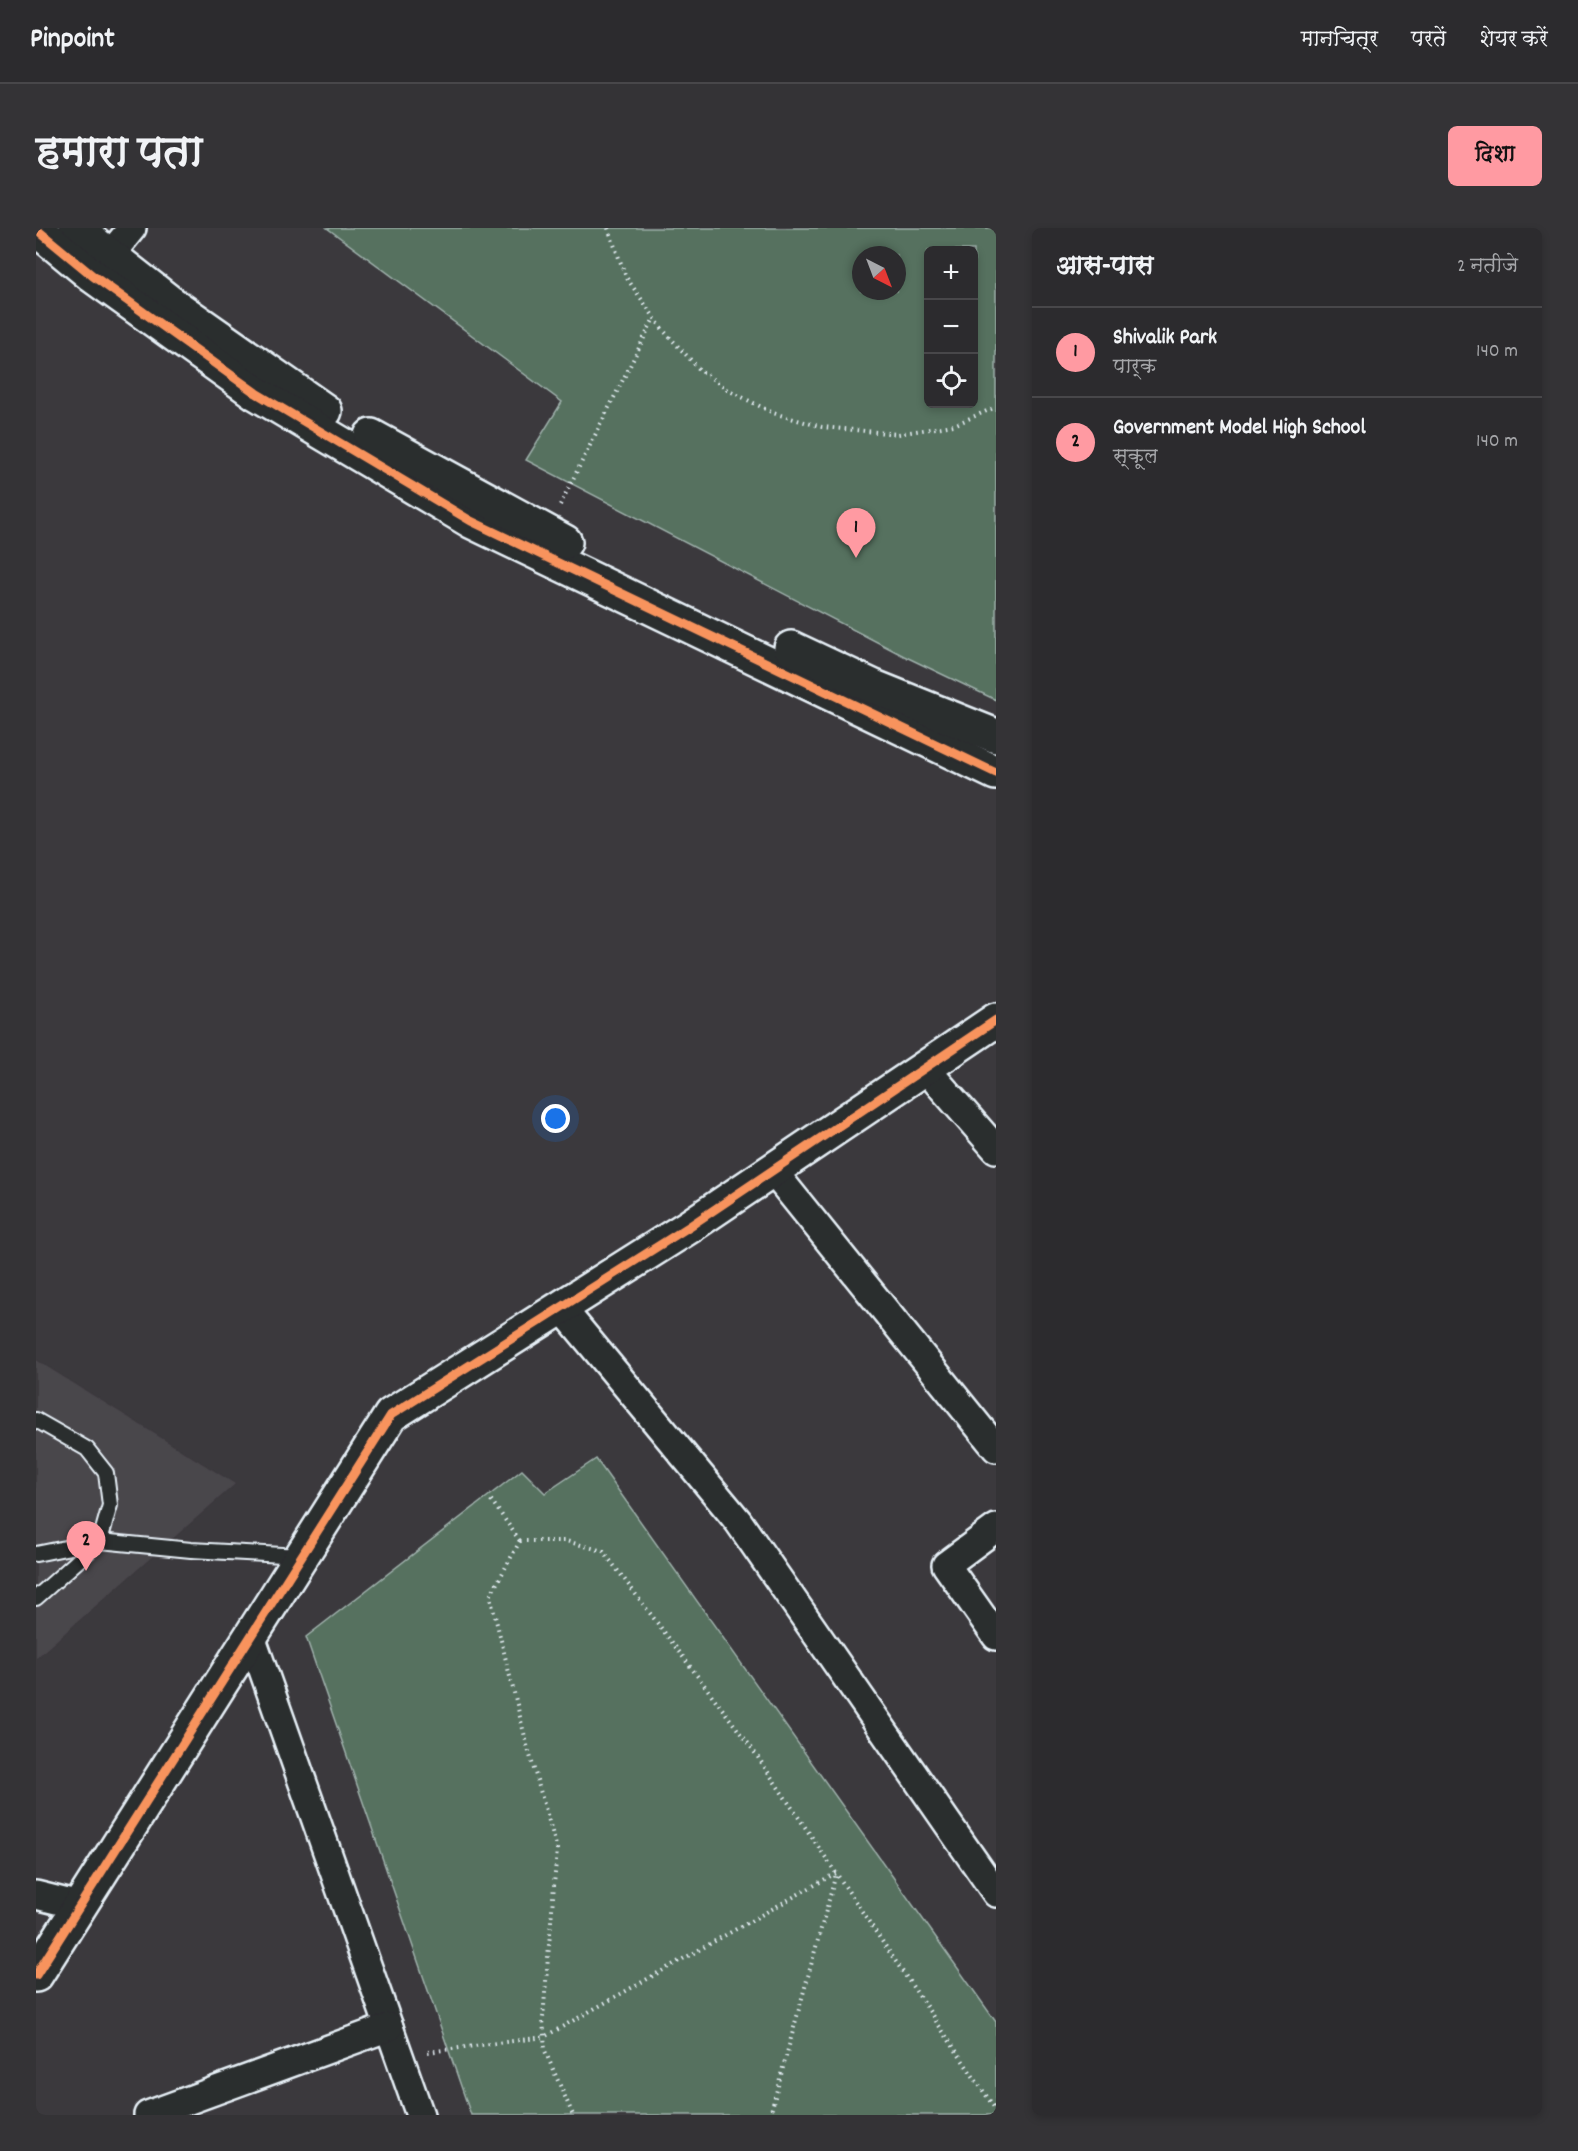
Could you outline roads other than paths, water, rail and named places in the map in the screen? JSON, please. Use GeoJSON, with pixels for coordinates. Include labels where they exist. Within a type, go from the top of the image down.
{"type":"FeatureCollection","features":[{"type":"Feature","properties":{"kind":"street"},"geometry":{"type":"LineString","coordinates":[[75,228],[101,266],[256,393],[471,520],[996,773]]}},
{"type":"Feature","properties":{"kind":"street"},"geometry":{"type":"LineString","coordinates":[[101,266],[132,228]]}},
{"type":"Feature","properties":{"kind":"street"},"geometry":{"type":"LineString","coordinates":[[36,229],[168,301],[327,412],[546,532],[874,687],[996,736]]}},
{"type":"Feature","properties":{"kind":"street"},"geometry":{"type":"LineString","coordinates":[[36,1975],[391,1415],[560,1306],[690,1226],[996,1020]]}},
{"type":"Feature","properties":{"kind":"street"},"geometry":{"type":"LineString","coordinates":[[925,1068],[996,1149]]}},
{"type":"Feature","properties":{"kind":"street"},"geometry":{"type":"LineString","coordinates":[[772,1170],[996,1448]]}},
{"type":"Feature","properties":{"kind":"street"},"geometry":{"type":"LineString","coordinates":[[560,1306],[738,1521],[996,1893]]}},
{"type":"Feature","properties":{"kind":"street"},"geometry":{"type":"LineString","coordinates":[[996,1528],[946,1565],[996,1636]]}},
{"type":"Feature","properties":{"kind":"street"},"geometry":{"type":"LineString","coordinates":[[251,1636],[420,2115]]}},
{"type":"Feature","properties":{"kind":"street"},"geometry":{"type":"LineString","coordinates":[[36,1895],[80,1906]]}},
{"type":"Feature","properties":{"kind":"street"},"geometry":{"type":"LineString","coordinates":[[148,2115],[389,2026]]}},
{"type":"Feature","properties":{"kind":"lane"},"geometry":{"type":"LineString","coordinates":[[36,1420],[87,1449],[106,1473],[110,1504],[100,1541],[36,1598]]}},
{"type":"Feature","properties":{"kind":"lane"},"geometry":{"type":"LineString","coordinates":[[36,1554],[100,1541],[300,1557]]}},
{"type":"Feature","properties":{"kind":"place","name":"Shivalik Park"},"geometry":{"type":"Point","coordinates":[856,558]}},
{"type":"Feature","properties":{"kind":"place","name":"Government Model High School"},"geometry":{"type":"Point","coordinates":[86,1571]}}]}
